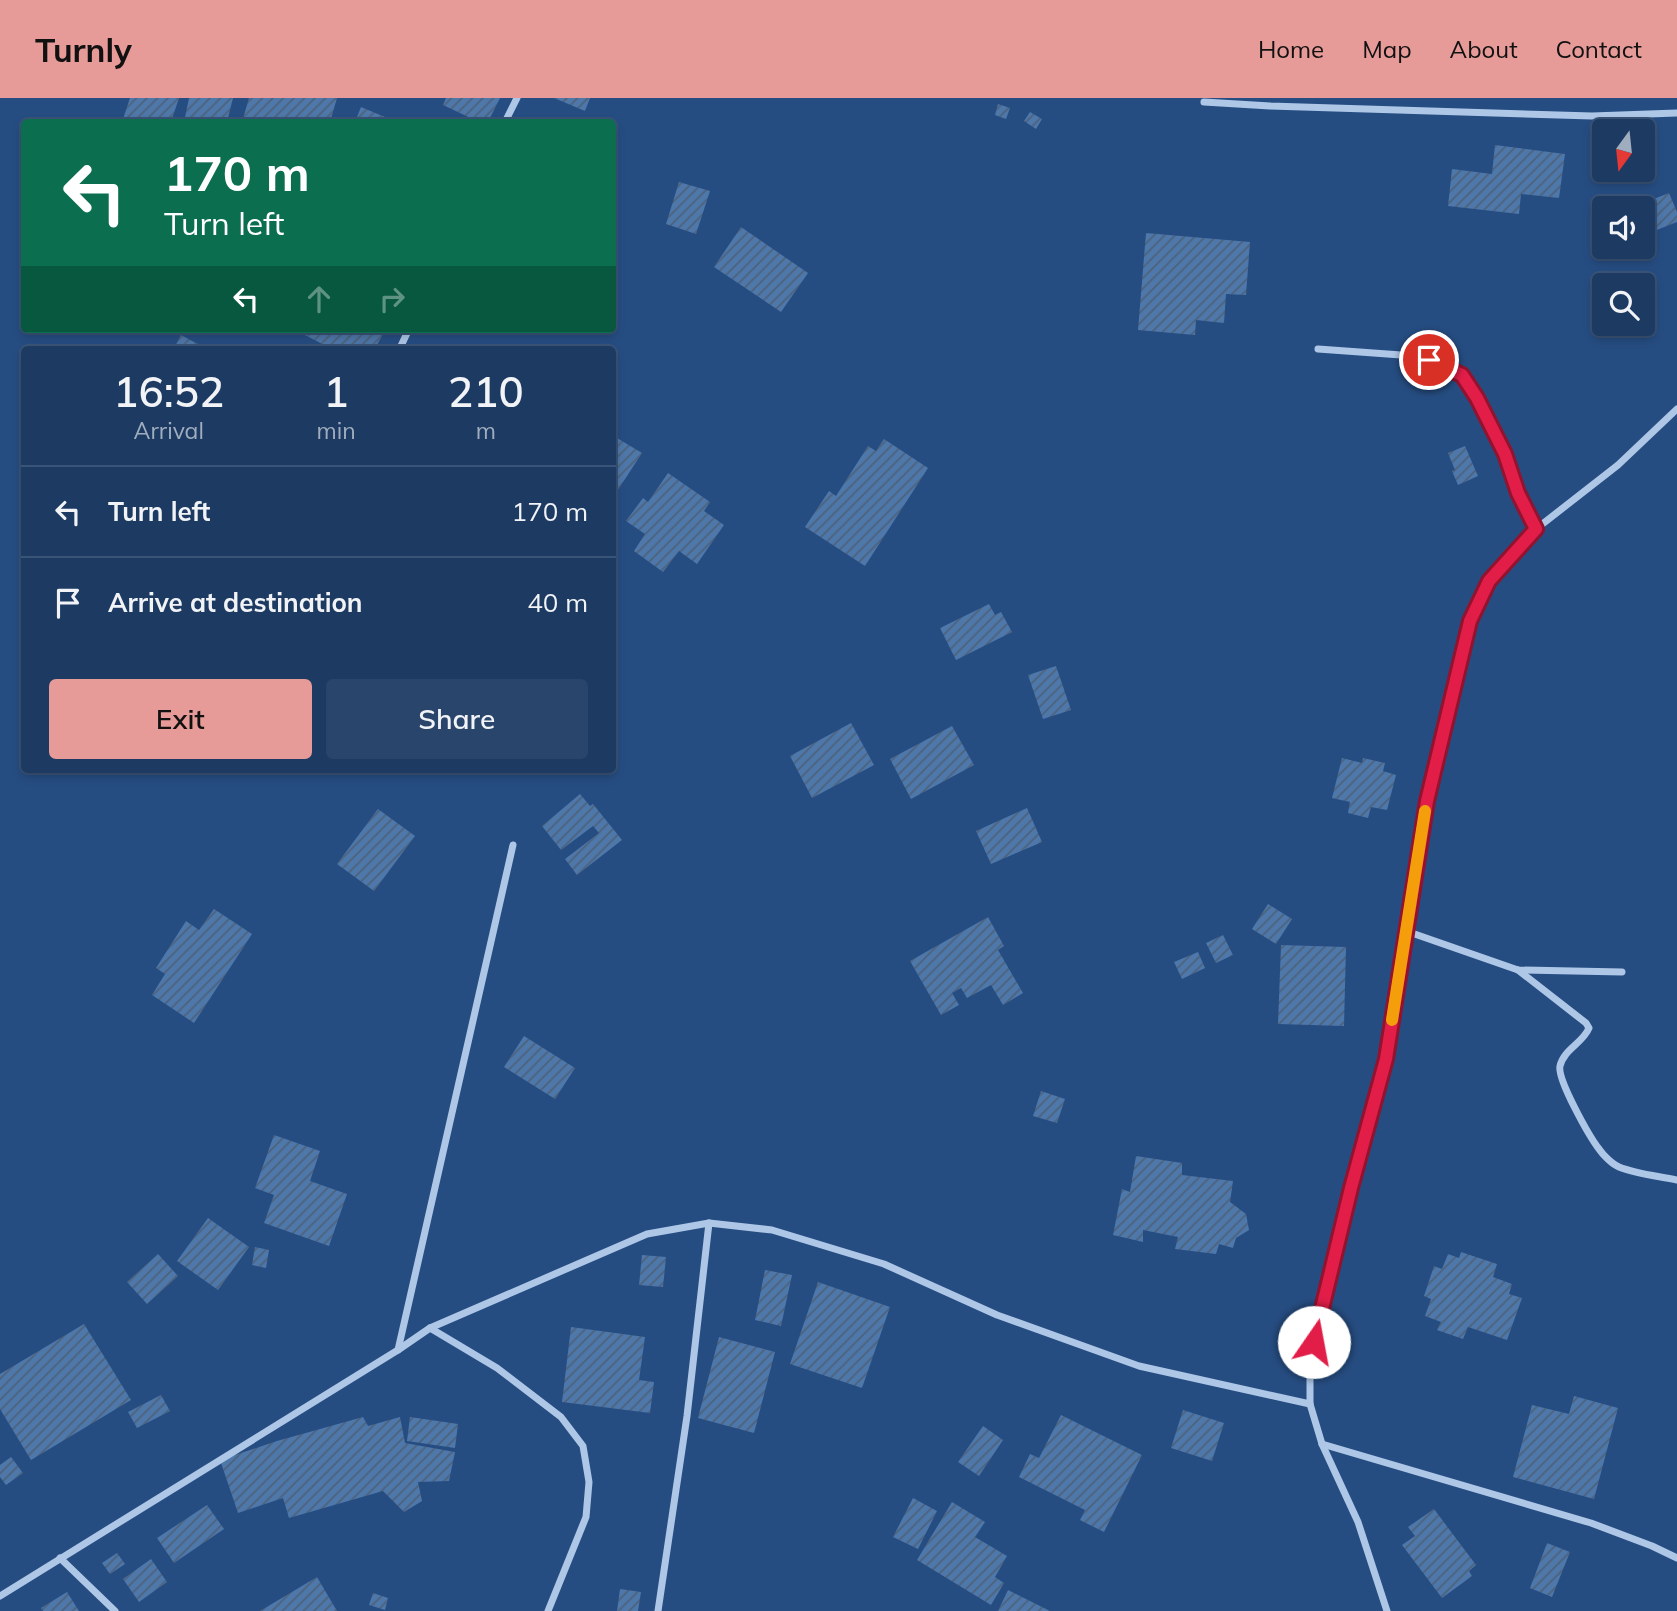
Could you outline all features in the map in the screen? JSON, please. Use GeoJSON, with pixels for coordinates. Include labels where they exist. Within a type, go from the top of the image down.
{"type":"FeatureCollection","features":[{"type":"Feature","properties":{"kind":"street"},"geometry":{"type":"LineString","coordinates":[[506,119],[517,98]]}},
{"type":"Feature","properties":{"kind":"street"},"geometry":{"type":"LineString","coordinates":[[1204,102],[1592,116],[1677,113]]}},
{"type":"Feature","properties":{"kind":"street"},"geometry":{"type":"LineString","coordinates":[[1318,349],[1415,356],[1462,375],[1477,398],[1505,454],[1518,493],[1536,529]]}},
{"type":"Feature","properties":{"kind":"street"},"geometry":{"type":"LineString","coordinates":[[1387,1611],[1358,1522],[1322,1444],[1310,1404],[1310,1360],[1351,1188],[1386,1059],[1427,801],[1470,621],[1489,581],[1536,529],[1619,465],[1677,409]]}},
{"type":"Feature","properties":{"kind":"street"},"geometry":{"type":"LineString","coordinates":[[398,1350],[513,845]]}},
{"type":"Feature","properties":{"kind":"street"},"geometry":{"type":"LineString","coordinates":[[1406,931],[1518,970],[1622,972]]}},
{"type":"Feature","properties":{"kind":"street"},"geometry":{"type":"LineString","coordinates":[[1518,970],[1589,1028],[1587,1034],[1565,1055],[1559,1074],[1599,1150],[1616,1166],[1677,1180]]}},
{"type":"Feature","properties":{"kind":"street"},"geometry":{"type":"LineString","coordinates":[[0,1596],[430,1328],[647,1234],[709,1223],[772,1230],[884,1264],[997,1315],[1139,1366],[1310,1404]]}},
{"type":"Feature","properties":{"kind":"street"},"geometry":{"type":"LineString","coordinates":[[658,1611],[687,1416],[709,1223]]}},
{"type":"Feature","properties":{"kind":"street"},"geometry":{"type":"LineString","coordinates":[[430,1328],[497,1368],[561,1417],[583,1446],[589,1482],[586,1517],[548,1611]]}},
{"type":"Feature","properties":{"kind":"street"},"geometry":{"type":"LineString","coordinates":[[1322,1444],[1591,1523],[1652,1546],[1677,1559]]}},
{"type":"Feature","properties":{"kind":"street"},"geometry":{"type":"LineString","coordinates":[[60,1558],[115,1611]]}},
{"type":"Feature","properties":{"kind":"building"},"geometry":{"type":"Polygon","coordinates":[[[130,98],[179,98],[172,119],[123,119],[130,98]]]}},
{"type":"Feature","properties":{"kind":"building"},"geometry":{"type":"Polygon","coordinates":[[[189,98],[233,98],[228,119],[185,119],[189,98]]]}},
{"type":"Feature","properties":{"kind":"building"},"geometry":{"type":"Polygon","coordinates":[[[249,98],[337,98],[331,119],[243,119],[249,98]]]}},
{"type":"Feature","properties":{"kind":"building"},"geometry":{"type":"Polygon","coordinates":[[[446,98],[500,98],[490,119],[473,119],[443,105],[446,98]]]}},
{"type":"Feature","properties":{"kind":"building"},"geometry":{"type":"Polygon","coordinates":[[[554,98],[590,98],[585,111],[554,98]]]}},
{"type":"Feature","properties":{"kind":"building"},"geometry":{"type":"Polygon","coordinates":[[[998,104],[1010,108],[1006,119],[995,115],[998,104]]]}},
{"type":"Feature","properties":{"kind":"building"},"geometry":{"type":"Polygon","coordinates":[[[361,107],[390,119],[356,119],[361,107]]]}},
{"type":"Feature","properties":{"kind":"building"},"geometry":{"type":"Polygon","coordinates":[[[1030,112],[1042,119],[1036,129],[1024,121],[1030,112]]]}},
{"type":"Feature","properties":{"kind":"building"},"geometry":{"type":"Polygon","coordinates":[[[1495,145],[1565,154],[1559,198],[1521,194],[1519,214],[1448,206],[1452,169],[1492,174],[1495,145]]]}},
{"type":"Feature","properties":{"kind":"building"},"geometry":{"type":"Polygon","coordinates":[[[679,182],[710,191],[696,234],[666,224],[679,182]]]}},
{"type":"Feature","properties":{"kind":"building"},"geometry":{"type":"Polygon","coordinates":[[[1669,193],[1677,212],[1677,222],[1655,231],[1655,199],[1669,193]]]}},
{"type":"Feature","properties":{"kind":"building"},"geometry":{"type":"Polygon","coordinates":[[[741,227],[808,273],[781,312],[714,267],[741,227]]]}},
{"type":"Feature","properties":{"kind":"building"},"geometry":{"type":"Polygon","coordinates":[[[1146,233],[1250,242],[1246,295],[1226,294],[1224,323],[1196,320],[1195,335],[1138,330],[1146,233]]]}},
{"type":"Feature","properties":{"kind":"building"},"geometry":{"type":"Polygon","coordinates":[[[301,333],[384,333],[376,346],[326,346],[301,333]]]}},
{"type":"Feature","properties":{"kind":"building"},"geometry":{"type":"Polygon","coordinates":[[[181,335],[202,346],[175,346],[181,335]]]}},
{"type":"Feature","properties":{"kind":"building"},"geometry":{"type":"Polygon","coordinates":[[[616,437],[642,453],[616,493],[616,437]]]}},
{"type":"Feature","properties":{"kind":"building"},"geometry":{"type":"Polygon","coordinates":[[[884,439],[928,468],[865,566],[805,527],[829,491],[836,496],[868,446],[876,451],[884,439]]]}},
{"type":"Feature","properties":{"kind":"building"},"geometry":{"type":"Polygon","coordinates":[[[1465,446],[1478,476],[1458,485],[1448,453],[1465,446]]]}},
{"type":"Feature","properties":{"kind":"building"},"geometry":{"type":"Polygon","coordinates":[[[668,473],[710,502],[704,511],[724,525],[697,564],[679,551],[663,572],[634,551],[645,534],[626,521],[643,498],[648,502],[668,473]]]}},
{"type":"Feature","properties":{"kind":"building"},"geometry":{"type":"Polygon","coordinates":[[[989,604],[995,615],[1001,612],[1012,632],[956,660],[940,628],[989,604]]]}},
{"type":"Feature","properties":{"kind":"building"},"geometry":{"type":"Polygon","coordinates":[[[1056,666],[1071,710],[1043,719],[1028,675],[1056,666]]]}},
{"type":"Feature","properties":{"kind":"building"},"geometry":{"type":"Polygon","coordinates":[[[851,723],[874,765],[812,798],[790,756],[851,723]]]}},
{"type":"Feature","properties":{"kind":"building"},"geometry":{"type":"Polygon","coordinates":[[[952,726],[974,765],[911,799],[890,759],[952,726]]]}},
{"type":"Feature","properties":{"kind":"building"},"geometry":{"type":"Polygon","coordinates":[[[1342,758],[1362,763],[1363,758],[1385,763],[1383,771],[1396,775],[1387,810],[1371,807],[1368,818],[1348,813],[1350,802],[1332,798],[1342,758]]]}},
{"type":"Feature","properties":{"kind":"building"},"geometry":{"type":"Polygon","coordinates":[[[580,794],[590,806],[593,804],[622,840],[577,875],[565,859],[599,833],[593,826],[561,850],[542,826],[580,794]]]}},
{"type":"Feature","properties":{"kind":"building"},"geometry":{"type":"Polygon","coordinates":[[[1027,808],[1042,842],[991,864],[976,831],[1027,808]]]}},
{"type":"Feature","properties":{"kind":"building"},"geometry":{"type":"Polygon","coordinates":[[[378,809],[415,836],[374,891],[337,864],[378,809]]]}},
{"type":"Feature","properties":{"kind":"building"},"geometry":{"type":"Polygon","coordinates":[[[1268,904],[1292,919],[1276,944],[1252,929],[1268,904]]]}},
{"type":"Feature","properties":{"kind":"building"},"geometry":{"type":"Polygon","coordinates":[[[214,909],[252,934],[194,1023],[152,995],[165,974],[156,968],[186,921],[199,930],[214,909]]]}},
{"type":"Feature","properties":{"kind":"building"},"geometry":{"type":"Polygon","coordinates":[[[988,917],[1004,946],[998,950],[1023,993],[1003,1005],[991,985],[967,998],[961,988],[952,993],[959,1005],[941,1015],[910,961],[988,917]]]}},
{"type":"Feature","properties":{"kind":"building"},"geometry":{"type":"Polygon","coordinates":[[[1223,935],[1233,955],[1216,963],[1206,943],[1223,935]]]}},
{"type":"Feature","properties":{"kind":"building"},"geometry":{"type":"Polygon","coordinates":[[[1281,945],[1346,947],[1344,1026],[1278,1024],[1281,945]]]}},
{"type":"Feature","properties":{"kind":"building"},"geometry":{"type":"Polygon","coordinates":[[[1198,952],[1205,968],[1182,979],[1174,962],[1198,952]]]}},
{"type":"Feature","properties":{"kind":"building"},"geometry":{"type":"Polygon","coordinates":[[[524,1036],[575,1068],[555,1099],[504,1067],[524,1036]]]}},
{"type":"Feature","properties":{"kind":"building"},"geometry":{"type":"Polygon","coordinates":[[[1041,1091],[1065,1099],[1057,1123],[1033,1116],[1041,1091]]]}},
{"type":"Feature","properties":{"kind":"building"},"geometry":{"type":"Polygon","coordinates":[[[274,1135],[320,1151],[310,1181],[347,1194],[329,1246],[264,1223],[274,1195],[255,1188],[274,1135]]]}},
{"type":"Feature","properties":{"kind":"building"},"geometry":{"type":"Polygon","coordinates":[[[1136,1156],[1182,1163],[1182,1175],[1233,1181],[1230,1202],[1246,1214],[1249,1230],[1236,1238],[1233,1248],[1219,1244],[1216,1254],[1175,1249],[1178,1237],[1143,1230],[1143,1242],[1113,1235],[1122,1189],[1130,1192],[1136,1156]]]}},
{"type":"Feature","properties":{"kind":"building"},"geometry":{"type":"Polygon","coordinates":[[[208,1218],[249,1247],[218,1290],[177,1261],[208,1218]]]}},
{"type":"Feature","properties":{"kind":"building"},"geometry":{"type":"Polygon","coordinates":[[[255,1247],[269,1250],[266,1268],[252,1265],[255,1247]]]}},
{"type":"Feature","properties":{"kind":"building"},"geometry":{"type":"Polygon","coordinates":[[[1461,1252],[1497,1264],[1493,1277],[1512,1284],[1509,1294],[1522,1298],[1507,1340],[1468,1327],[1463,1339],[1437,1330],[1441,1322],[1425,1316],[1431,1299],[1424,1296],[1434,1266],[1442,1269],[1448,1254],[1459,1258],[1461,1252]]]}},
{"type":"Feature","properties":{"kind":"building"},"geometry":{"type":"Polygon","coordinates":[[[158,1254],[178,1276],[147,1304],[127,1282],[158,1254]]]}},
{"type":"Feature","properties":{"kind":"building"},"geometry":{"type":"Polygon","coordinates":[[[642,1255],[666,1257],[663,1287],[639,1285],[642,1255]]]}},
{"type":"Feature","properties":{"kind":"building"},"geometry":{"type":"Polygon","coordinates":[[[765,1270],[792,1275],[781,1326],[755,1320],[765,1270]]]}},
{"type":"Feature","properties":{"kind":"building"},"geometry":{"type":"Polygon","coordinates":[[[818,1282],[890,1307],[862,1388],[790,1364],[818,1282]]]}},
{"type":"Feature","properties":{"kind":"building"},"geometry":{"type":"Polygon","coordinates":[[[84,1324],[131,1400],[31,1460],[0,1409],[0,1374],[84,1324]]]}},
{"type":"Feature","properties":{"kind":"building"},"geometry":{"type":"Polygon","coordinates":[[[571,1327],[645,1337],[639,1380],[654,1382],[650,1413],[562,1402],[571,1327]]]}},
{"type":"Feature","properties":{"kind":"building"},"geometry":{"type":"Polygon","coordinates":[[[719,1337],[775,1352],[754,1433],[698,1418],[719,1337]]]}},
{"type":"Feature","properties":{"kind":"building"},"geometry":{"type":"Polygon","coordinates":[[[161,1395],[170,1411],[137,1428],[128,1412],[161,1395]]]}},
{"type":"Feature","properties":{"kind":"building"},"geometry":{"type":"Polygon","coordinates":[[[1574,1396],[1618,1408],[1594,1499],[1513,1477],[1532,1405],[1569,1414],[1574,1396]]]}},
{"type":"Feature","properties":{"kind":"building"},"geometry":{"type":"Polygon","coordinates":[[[1183,1410],[1224,1423],[1212,1461],[1171,1448],[1183,1410]]]}},
{"type":"Feature","properties":{"kind":"building"},"geometry":{"type":"Polygon","coordinates":[[[1061,1415],[1142,1455],[1104,1532],[1080,1520],[1085,1510],[1019,1477],[1030,1454],[1039,1458],[1061,1415]]]}},
{"type":"Feature","properties":{"kind":"building"},"geometry":{"type":"Polygon","coordinates":[[[363,1417],[368,1426],[400,1417],[405,1443],[455,1452],[449,1481],[418,1482],[422,1501],[404,1512],[383,1491],[289,1518],[283,1498],[238,1513],[220,1460],[363,1417]]]}},
{"type":"Feature","properties":{"kind":"building"},"geometry":{"type":"Polygon","coordinates":[[[410,1417],[458,1424],[455,1448],[407,1441],[410,1417]]]}},
{"type":"Feature","properties":{"kind":"building"},"geometry":{"type":"Polygon","coordinates":[[[983,1426],[1003,1440],[979,1476],[958,1462],[983,1426]]]}},
{"type":"Feature","properties":{"kind":"building"},"geometry":{"type":"Polygon","coordinates":[[[11,1457],[23,1473],[6,1485],[0,1477],[0,1465],[11,1457]]]}},
{"type":"Feature","properties":{"kind":"building"},"geometry":{"type":"Polygon","coordinates":[[[913,1498],[937,1511],[918,1549],[893,1537],[913,1498]]]}},
{"type":"Feature","properties":{"kind":"building"},"geometry":{"type":"Polygon","coordinates":[[[952,1502],[985,1522],[975,1537],[1007,1556],[995,1577],[1004,1583],[991,1605],[917,1560],[952,1502]]]}},
{"type":"Feature","properties":{"kind":"building"},"geometry":{"type":"Polygon","coordinates":[[[207,1505],[224,1529],[174,1563],[157,1538],[207,1505]]]}},
{"type":"Feature","properties":{"kind":"building"},"geometry":{"type":"Polygon","coordinates":[[[1434,1509],[1476,1565],[1469,1571],[1472,1576],[1442,1598],[1402,1545],[1415,1536],[1408,1527],[1434,1509]]]}},
{"type":"Feature","properties":{"kind":"building"},"geometry":{"type":"Polygon","coordinates":[[[1547,1543],[1570,1552],[1552,1597],[1530,1588],[1547,1543]]]}},
{"type":"Feature","properties":{"kind":"building"},"geometry":{"type":"Polygon","coordinates":[[[117,1553],[125,1564],[110,1574],[102,1563],[117,1553]]]}},
{"type":"Feature","properties":{"kind":"building"},"geometry":{"type":"Polygon","coordinates":[[[151,1559],[167,1582],[139,1602],[123,1579],[151,1559]]]}},
{"type":"Feature","properties":{"kind":"building"},"geometry":{"type":"Polygon","coordinates":[[[317,1577],[337,1611],[260,1611],[317,1577]]]}},
{"type":"Feature","properties":{"kind":"building"},"geometry":{"type":"Polygon","coordinates":[[[620,1589],[641,1592],[638,1611],[617,1611],[620,1589]]]}},
{"type":"Feature","properties":{"kind":"building"},"geometry":{"type":"Polygon","coordinates":[[[1008,1590],[1050,1611],[998,1611],[1008,1590]]]}},
{"type":"Feature","properties":{"kind":"building"},"geometry":{"type":"Polygon","coordinates":[[[67,1592],[79,1611],[43,1611],[41,1608],[67,1592]]]}},
{"type":"Feature","properties":{"kind":"building"},"geometry":{"type":"Polygon","coordinates":[[[373,1593],[388,1598],[385,1610],[369,1605],[373,1593]]]}},
{"type":"Feature","properties":{"kind":"slow traffic"},"geometry":{"type":"LineString","coordinates":[[1392,1020],[1425,811]]}},
{"type":"Feature","properties":{"kind":"route"},"geometry":{"type":"LineString","coordinates":[[1314,1342],[1351,1188],[1386,1059],[1427,801],[1470,621],[1489,581],[1536,529],[1518,493],[1505,454],[1477,398],[1462,375],[1429,360]]}}]}
